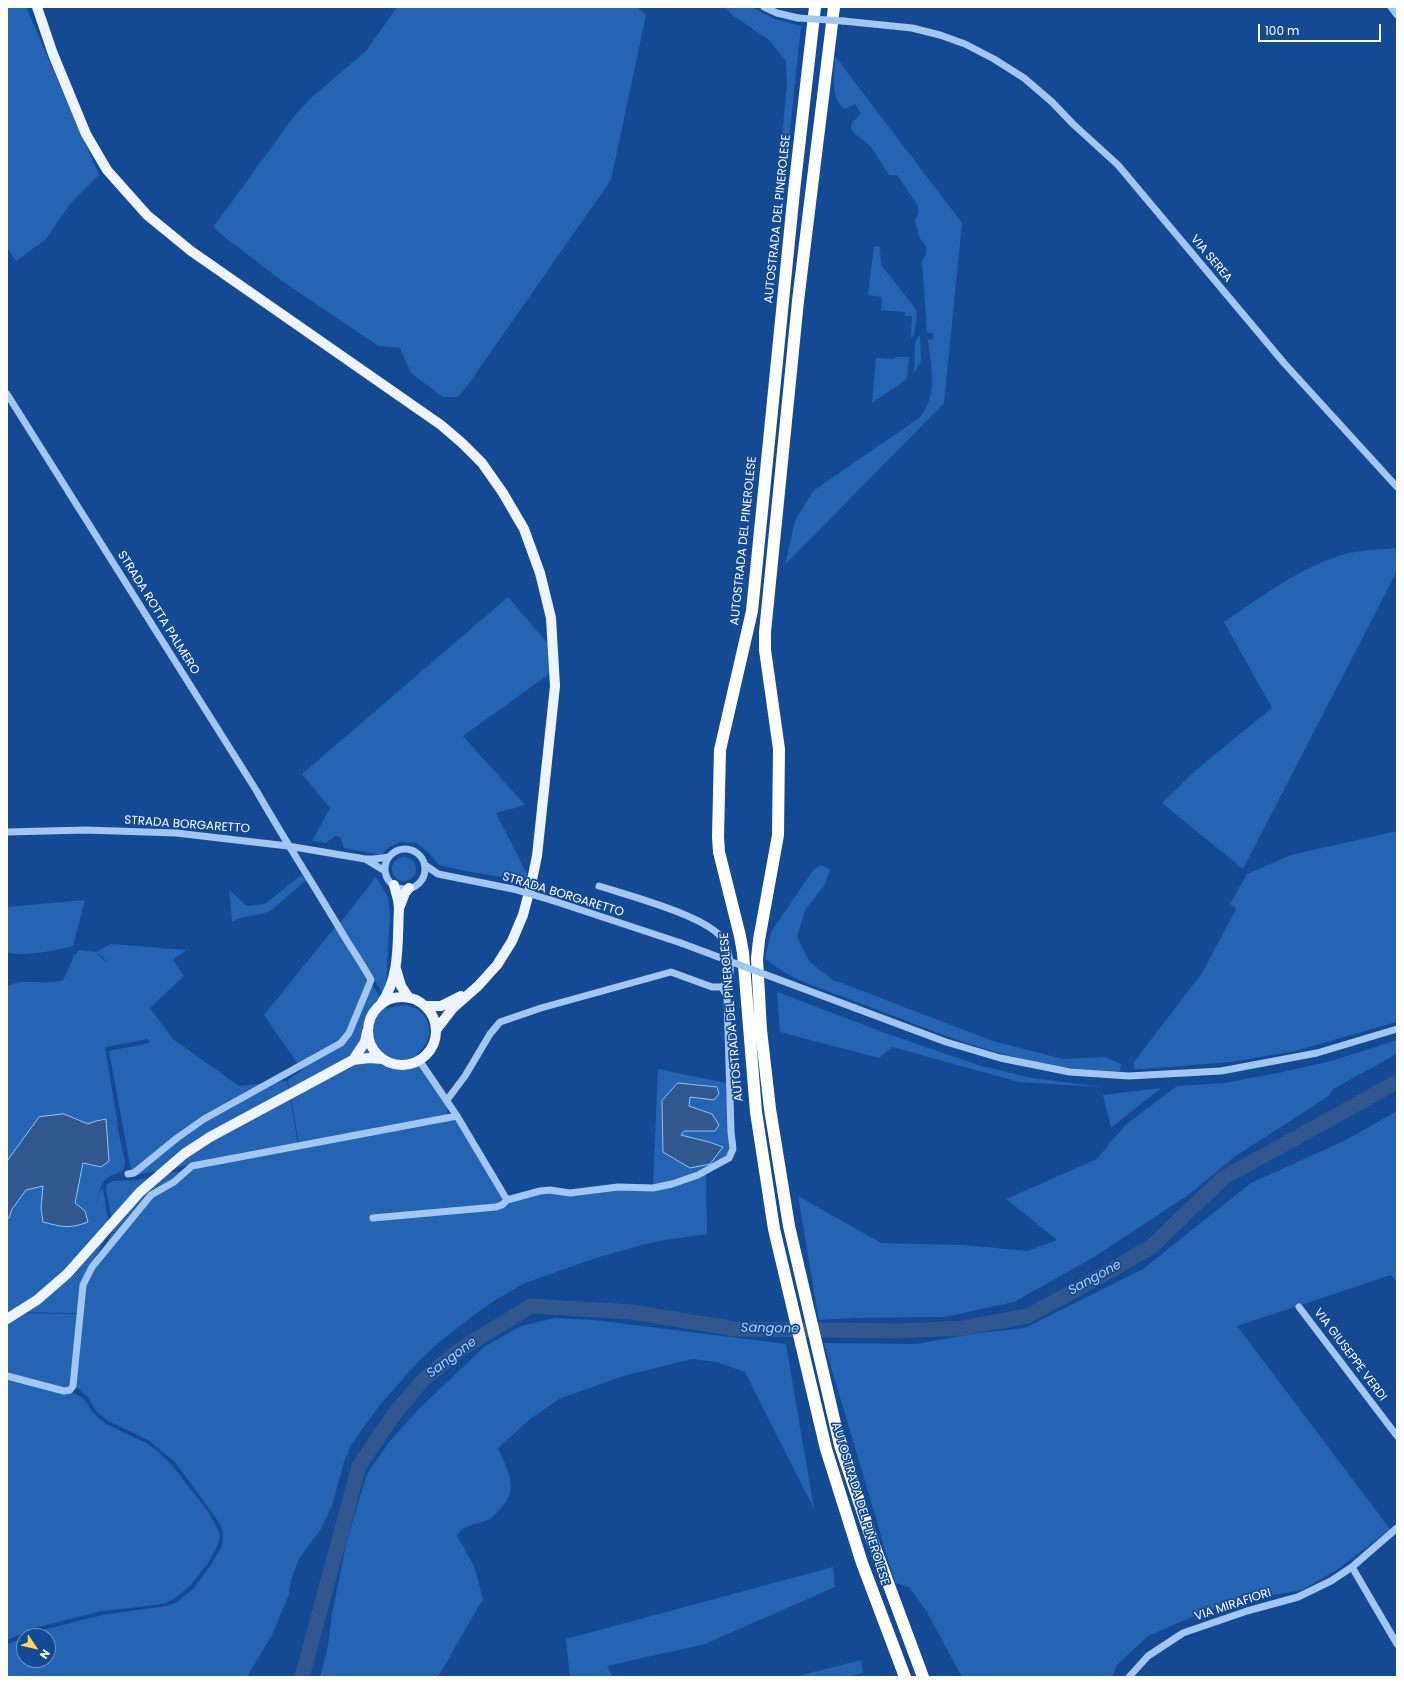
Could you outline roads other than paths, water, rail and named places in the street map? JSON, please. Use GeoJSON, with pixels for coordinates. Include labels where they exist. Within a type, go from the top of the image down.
{"type":"FeatureCollection","features":[{"type":"Feature","properties":{"kind":"highway","name":"AUTOSTRADA DEL PINEROLESE"},"geometry":{"type":"LineString","coordinates":[[815,7],[792,214],[752,610],[720,750],[718,838],[719,852],[742,947],[756,1112],[774,1228],[826,1449],[862,1563],[905,1677]]}},
{"type":"Feature","properties":{"kind":"highway","name":"AUTOSTRADA DEL PINEROLESE"},"geometry":{"type":"LineString","coordinates":[[834,7],[798,301],[764,632],[765,650],[779,749],[778,835],[759,940],[758,959],[761,1030],[770,1109],[789,1226],[840,1445],[853,1485],[923,1677]]}},
{"type":"Feature","properties":{"kind":"main road"},"geometry":{"type":"LineString","coordinates":[[37,7],[53,54],[86,134],[107,170],[147,215],[197,256],[441,425],[462,443],[482,463],[503,493],[524,529],[540,573],[551,618],[555,686],[537,856],[531,885],[522,915],[512,941],[497,965],[478,986],[453,1008],[436,1030],[431,1047],[419,1060],[410,1064],[401,1065],[383,1059],[378,1055],[370,1043],[368,1030]]}},
{"type":"Feature","properties":{"kind":"main road"},"geometry":{"type":"LineString","coordinates":[[353,1060],[365,1042],[373,1014],[390,990],[396,969],[399,908],[394,885]]}},
{"type":"Feature","properties":{"kind":"main road"},"geometry":{"type":"LineString","coordinates":[[399,908],[405,893],[409,888]]}},
{"type":"Feature","properties":{"kind":"main road"},"geometry":{"type":"LineString","coordinates":[[396,969],[401,986],[409,998]]}},
{"type":"Feature","properties":{"kind":"main road"},"geometry":{"type":"LineString","coordinates":[[425,1006],[447,1004],[478,986]]}},
{"type":"Feature","properties":{"kind":"main road"},"geometry":{"type":"LineString","coordinates":[[378,1007],[389,1000],[402,997],[418,1001],[431,1013],[436,1030]]}},
{"type":"Feature","properties":{"kind":"main road"},"geometry":{"type":"LineString","coordinates":[[7,1319],[37,1300],[67,1274],[140,1192],[184,1154],[210,1137],[353,1060],[369,1058],[383,1059]]}},
{"type":"Feature","properties":{"kind":"street","name":"VIA SEREA"},"geometry":{"type":"LineString","coordinates":[[764,7],[777,13],[798,18],[912,28],[940,35],[965,44],[994,59],[1024,78],[1052,102],[1073,124],[1118,165],[1284,364],[1397,487]]}},
{"type":"Feature","properties":{"kind":"street"},"geometry":{"type":"LineString","coordinates":[[1391,7],[1397,15]]}},
{"type":"Feature","properties":{"kind":"street","name":"STRADA ROTTA PALMERO"},"geometry":{"type":"LineString","coordinates":[[7,394],[256,790],[288,846],[296,855],[311,883],[371,980],[349,1033],[346,1038],[335,1047],[204,1119],[177,1138],[134,1173],[128,1174]]}},
{"type":"Feature","properties":{"kind":"street","name":"STRADA BORGARETTO"},"geometry":{"type":"LineString","coordinates":[[7,832],[86,830],[176,833],[288,846],[365,859],[389,857]]}},
{"type":"Feature","properties":{"kind":"street"},"geometry":{"type":"LineString","coordinates":[[399,849],[409,849],[420,855],[425,865],[424,876],[419,883],[409,888],[400,888],[394,885],[388,880],[385,872],[389,857],[399,849]]}},
{"type":"Feature","properties":{"kind":"street","name":"STRADA BORGARETTO"},"geometry":{"type":"LineString","coordinates":[[365,859],[385,872]]}},
{"type":"Feature","properties":{"kind":"street","name":"STRADA BORGARETTO"},"geometry":{"type":"LineString","coordinates":[[425,865],[438,874]]}},
{"type":"Feature","properties":{"kind":"street","name":"STRADA BORGARETTO"},"geometry":{"type":"LineString","coordinates":[[424,876],[438,874],[513,889],[552,900],[681,943],[946,1042],[1000,1058],[1070,1072],[1130,1076],[1221,1071],[1317,1053],[1397,1030]]}},
{"type":"Feature","properties":{"kind":"street"},"geometry":{"type":"LineString","coordinates":[[446,1100],[465,1076],[490,1034],[500,1022],[541,1008],[671,972],[712,987],[722,987],[727,983],[730,976],[730,960],[724,940],[717,933],[695,919],[599,886]]}},
{"type":"Feature","properties":{"kind":"street"},"geometry":{"type":"LineString","coordinates":[[373,1218],[496,1207],[502,1205],[506,1200],[545,1191],[570,1193],[618,1187],[659,1186],[698,1176],[729,1158],[733,1149],[731,1132],[727,996],[722,987]]}},
{"type":"Feature","properties":{"kind":"street"},"geometry":{"type":"LineString","coordinates":[[419,1060],[457,1116],[506,1200]]}},
{"type":"Feature","properties":{"kind":"street"},"geometry":{"type":"LineString","coordinates":[[7,1376],[64,1391],[70,1390],[73,1386],[83,1285],[92,1267],[151,1195],[174,1182],[192,1166],[457,1116]]}},
{"type":"Feature","properties":{"kind":"street","name":"VIA GIUSEPPE VERDI"},"geometry":{"type":"LineString","coordinates":[[1299,1307],[1397,1436]]}},
{"type":"Feature","properties":{"kind":"street","name":"VIA MIRAFIORI"},"geometry":{"type":"LineString","coordinates":[[1129,1677],[1148,1656],[1183,1633],[1241,1613],[1298,1597],[1331,1581],[1352,1567],[1397,1528]]}},
{"type":"Feature","properties":{"kind":"street"},"geometry":{"type":"LineString","coordinates":[[1352,1567],[1397,1644]]}},
{"type":"Feature","properties":{"kind":"waterway","name":"Sangone"},"geometry":{"type":"LineString","coordinates":[[302,1677],[359,1466],[395,1413],[424,1379],[461,1349],[531,1306],[632,1312],[735,1329],[899,1331],[963,1328],[1028,1316],[1152,1246],[1223,1178],[1397,1082]]}}]}
